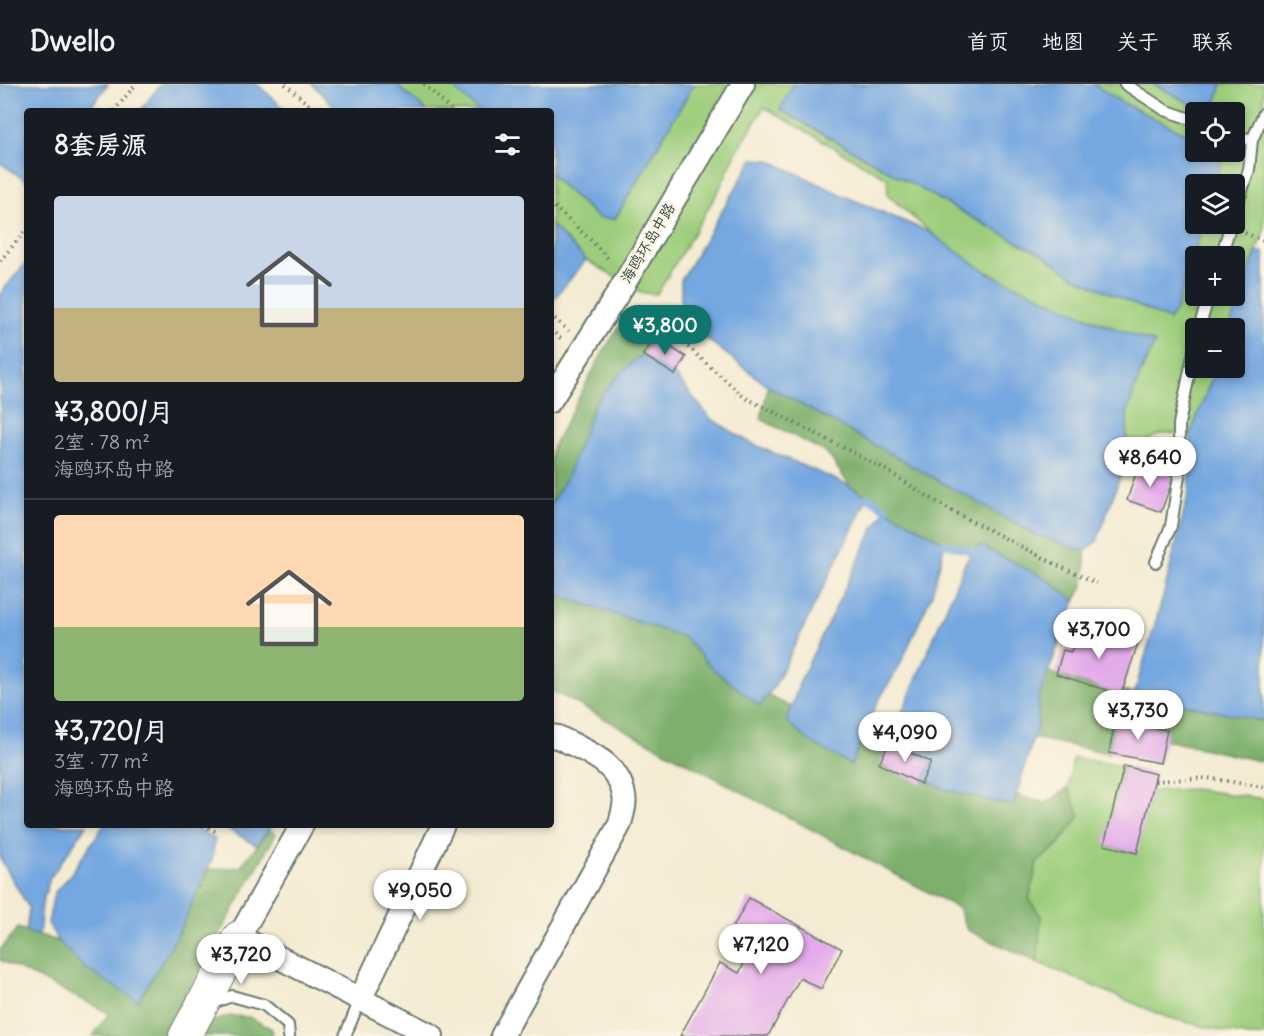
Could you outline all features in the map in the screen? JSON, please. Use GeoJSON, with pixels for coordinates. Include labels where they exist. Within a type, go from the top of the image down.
{"type":"FeatureCollection","features":[{"type":"Feature","properties":{"kind":"street","name":"海鸥环岛中路"},"geometry":{"type":"LineString","coordinates":[[554,395],[622,287],[743,84]]}},
{"type":"Feature","properties":{"kind":"street"},"geometry":{"type":"LineString","coordinates":[[502,1036],[620,824],[625,798],[618,776],[603,760],[554,736]]}},
{"type":"Feature","properties":{"kind":"street"},"geometry":{"type":"LineString","coordinates":[[185,1036],[300,828]]}},
{"type":"Feature","properties":{"kind":"street"},"geometry":{"type":"LineString","coordinates":[[360,1000],[442,828]]}},
{"type":"Feature","properties":{"kind":"street"},"geometry":{"type":"LineString","coordinates":[[239,937],[432,1036]]}},
{"type":"Feature","properties":{"kind":"lane"},"geometry":{"type":"LineString","coordinates":[[1125,84],[1165,110],[1185,117]]}},
{"type":"Feature","properties":{"kind":"lane"},"geometry":{"type":"LineString","coordinates":[[1245,182],[1249,170],[1252,140],[1264,113]]}},
{"type":"Feature","properties":{"kind":"lane"},"geometry":{"type":"LineString","coordinates":[[1245,138],[1252,140]]}},
{"type":"Feature","properties":{"kind":"lane"},"geometry":{"type":"LineString","coordinates":[[1156,562],[1171,526],[1179,476],[1179,424],[1188,378]]}},
{"type":"Feature","properties":{"kind":"lane"},"geometry":{"type":"LineString","coordinates":[[200,1008],[232,996],[264,1005],[288,1025],[289,1036]]}},
{"type":"Feature","properties":{"kind":"lane"},"geometry":{"type":"LineString","coordinates":[[345,1036],[360,1000]]}},
{"type":"Feature","properties":{"kind":"path"},"geometry":{"type":"LineString","coordinates":[[116,108],[136,84]]}},
{"type":"Feature","properties":{"kind":"path"},"geometry":{"type":"LineString","coordinates":[[285,84],[313,108]]}},
{"type":"Feature","properties":{"kind":"path"},"geometry":{"type":"LineString","coordinates":[[424,84],[449,108]]}},
{"type":"Feature","properties":{"kind":"path"},"geometry":{"type":"LineString","coordinates":[[554,207],[592,241],[612,263],[622,287],[642,311],[685,344],[744,397],[881,467],[948,509],[1097,583]]}},
{"type":"Feature","properties":{"kind":"path"},"geometry":{"type":"LineString","coordinates":[[0,261],[24,233]]}},
{"type":"Feature","properties":{"kind":"path"},"geometry":{"type":"LineString","coordinates":[[1155,781],[1207,778],[1264,787]]}},
{"type":"Feature","properties":{"kind":"path"},"geometry":{"type":"LineString","coordinates":[[209,828],[219,833]]}},
{"type":"Feature","properties":{"kind":"green space"},"geometry":{"type":"Polygon","coordinates":[[[395,84],[449,84],[476,108],[423,108],[395,84]]]}},
{"type":"Feature","properties":{"kind":"green space"},"geometry":{"type":"Polygon","coordinates":[[[694,84],[793,84],[780,110],[1043,255],[1075,277],[1169,320],[1176,310],[1185,281],[1185,306],[1237,306],[1233,318],[1185,318],[1185,378],[1212,378],[1190,435],[1160,434],[1126,460],[1127,413],[1139,376],[1155,343],[1050,302],[976,265],[936,237],[888,195],[887,178],[764,107],[736,153],[718,192],[657,294],[642,293],[586,260],[554,228],[554,179],[598,218],[615,219],[694,84]]]}},
{"type":"Feature","properties":{"kind":"green space"},"geometry":{"type":"Polygon","coordinates":[[[1093,84],[1153,84],[1187,102],[1185,102],[1185,133],[1121,102],[1093,84]]]}},
{"type":"Feature","properties":{"kind":"green space"},"geometry":{"type":"Polygon","coordinates":[[[1222,84],[1264,84],[1264,149],[1261,159],[1264,160],[1264,230],[1245,283],[1245,246],[1196,246],[1200,234],[1245,234],[1245,174],[1217,174],[1221,162],[1245,162],[1245,102],[1216,102],[1222,84]]]}},
{"type":"Feature","properties":{"kind":"green space"},"geometry":{"type":"Polygon","coordinates":[[[637,323],[655,337],[595,403],[567,477],[554,499],[554,444],[604,350],[619,327],[637,323]]]}},
{"type":"Feature","properties":{"kind":"green space"},"geometry":{"type":"Polygon","coordinates":[[[768,386],[1035,534],[1085,552],[1085,577],[1075,601],[1046,579],[979,546],[973,552],[945,543],[850,486],[827,453],[761,419],[768,386]]]}},
{"type":"Feature","properties":{"kind":"green space"},"geometry":{"type":"Polygon","coordinates":[[[554,594],[684,637],[712,668],[759,705],[767,695],[791,707],[787,721],[851,765],[870,719],[895,730],[879,764],[921,783],[923,780],[952,791],[1012,806],[1016,795],[1046,803],[1068,788],[1080,816],[1058,845],[1037,863],[1029,900],[1041,916],[1037,962],[967,930],[958,908],[554,692],[554,594]]]}},
{"type":"Feature","properties":{"kind":"green space"},"geometry":{"type":"Polygon","coordinates":[[[1048,672],[1121,695],[1122,691],[1264,721],[1264,762],[1165,740],[1166,730],[1115,720],[1109,753],[1033,738],[1038,722],[1038,699],[1048,672]]]}},
{"type":"Feature","properties":{"kind":"green space"},"geometry":{"type":"Polygon","coordinates":[[[1073,758],[1124,766],[1105,845],[1136,853],[1152,791],[1193,789],[1264,799],[1264,1036],[1227,1032],[1166,1017],[1037,962],[1041,916],[1029,900],[1037,863],[1058,845],[1080,816],[1068,788],[1073,758]]]}},
{"type":"Feature","properties":{"kind":"green space"},"geometry":{"type":"Polygon","coordinates":[[[270,830],[276,834],[162,1036],[93,1036],[109,1013],[0,960],[0,950],[18,928],[58,941],[86,969],[175,940],[207,870],[240,867],[270,830]]]}},
{"type":"Feature","properties":{"kind":"green space"},"geometry":{"type":"Polygon","coordinates":[[[229,1016],[249,1017],[272,1029],[273,1036],[202,1036],[210,1022],[229,1016]]]}},
{"type":"Feature","properties":{"kind":"water"},"geometry":{"type":"Polygon","coordinates":[[[0,84],[108,84],[90,108],[24,108],[24,179],[0,163],[0,84]]]}},
{"type":"Feature","properties":{"kind":"water"},"geometry":{"type":"Polygon","coordinates":[[[161,84],[257,84],[284,108],[142,108],[161,84]]]}},
{"type":"Feature","properties":{"kind":"water"},"geometry":{"type":"Polygon","coordinates":[[[312,84],[395,84],[423,108],[336,108],[312,84]]]}},
{"type":"Feature","properties":{"kind":"water"},"geometry":{"type":"Polygon","coordinates":[[[449,84],[694,84],[615,219],[598,218],[554,178],[554,108],[476,108],[449,84]]]}},
{"type":"Feature","properties":{"kind":"water"},"geometry":{"type":"Polygon","coordinates":[[[793,84],[1093,84],[1121,102],[1185,133],[1185,162],[1221,162],[1217,174],[1185,174],[1185,234],[1200,234],[1196,246],[1185,246],[1185,281],[1176,310],[1169,320],[1075,277],[1043,255],[780,110],[793,84]]]}},
{"type":"Feature","properties":{"kind":"water"},"geometry":{"type":"Polygon","coordinates":[[[1153,84],[1222,84],[1216,102],[1187,102],[1153,84]]]}},
{"type":"Feature","properties":{"kind":"water"},"geometry":{"type":"Polygon","coordinates":[[[753,159],[769,160],[842,195],[929,232],[988,273],[1100,323],[1155,343],[1139,376],[1127,413],[1126,460],[1097,541],[1085,552],[1035,534],[768,386],[695,330],[681,312],[681,280],[753,159]]]}},
{"type":"Feature","properties":{"kind":"water"},"geometry":{"type":"Polygon","coordinates":[[[554,228],[586,260],[554,299],[554,228]]]}},
{"type":"Feature","properties":{"kind":"water"},"geometry":{"type":"Polygon","coordinates":[[[1257,251],[1264,253],[1264,721],[1134,694],[1163,597],[1189,491],[1190,435],[1212,378],[1245,378],[1245,318],[1233,318],[1237,306],[1245,306],[1245,284],[1257,251]]]}},
{"type":"Feature","properties":{"kind":"water"},"geometry":{"type":"Polygon","coordinates":[[[24,265],[24,828],[85,828],[50,878],[42,904],[39,936],[26,931],[29,908],[0,858],[0,294],[24,265]]]}},
{"type":"Feature","properties":{"kind":"water"},"geometry":{"type":"Polygon","coordinates":[[[643,355],[675,375],[711,419],[751,443],[850,486],[868,497],[775,685],[760,706],[712,668],[684,637],[554,594],[554,499],[567,477],[595,403],[619,375],[643,355]]]}},
{"type":"Feature","properties":{"kind":"water"},"geometry":{"type":"Polygon","coordinates":[[[886,509],[945,543],[932,594],[899,667],[877,703],[851,765],[808,740],[787,721],[800,681],[874,528],[886,509]]]}},
{"type":"Feature","properties":{"kind":"water"},"geometry":{"type":"Polygon","coordinates":[[[979,545],[1046,579],[1075,601],[1038,699],[1038,722],[1013,806],[951,791],[923,780],[931,762],[889,743],[966,561],[979,545]]]}},
{"type":"Feature","properties":{"kind":"water"},"geometry":{"type":"Polygon","coordinates":[[[102,828],[195,828],[215,839],[212,860],[175,940],[138,1001],[86,969],[58,941],[48,923],[54,893],[68,878],[102,828]]]}},
{"type":"Feature","properties":{"kind":"water"},"geometry":{"type":"Polygon","coordinates":[[[225,828],[270,828],[256,845],[225,828]]]}},
{"type":"Feature","properties":{"kind":"building"},"geometry":{"type":"Polygon","coordinates":[[[655,337],[686,357],[675,375],[643,355],[655,337]]]}},
{"type":"Feature","properties":{"kind":"building"},"geometry":{"type":"Polygon","coordinates":[[[1139,464],[1174,476],[1161,512],[1127,500],[1139,464]]]}},
{"type":"Feature","properties":{"kind":"building"},"geometry":{"type":"Polygon","coordinates":[[[1079,627],[1104,635],[1106,629],[1139,640],[1121,695],[1056,674],[1063,650],[1071,652],[1079,627]]]}},
{"type":"Feature","properties":{"kind":"building"},"geometry":{"type":"Polygon","coordinates":[[[1115,720],[1167,730],[1160,763],[1109,753],[1115,720]]]}},
{"type":"Feature","properties":{"kind":"building"},"geometry":{"type":"Polygon","coordinates":[[[889,743],[931,762],[921,784],[879,764],[889,743]]]}},
{"type":"Feature","properties":{"kind":"building"},"geometry":{"type":"Polygon","coordinates":[[[1124,766],[1156,774],[1137,853],[1104,845],[1124,766]]]}},
{"type":"Feature","properties":{"kind":"building"},"geometry":{"type":"Polygon","coordinates":[[[749,898],[842,949],[821,989],[800,978],[768,1036],[680,1036],[720,963],[739,973],[751,951],[727,938],[749,898]]]}},
{"type":"Feature","properties":{"kind":"waterway"},"geometry":{"type":"LineString","coordinates":[[868,497],[886,509]]}},
{"type":"Feature","properties":{"kind":"waterway"},"geometry":{"type":"LineString","coordinates":[[945,543],[973,552]]}}]}
